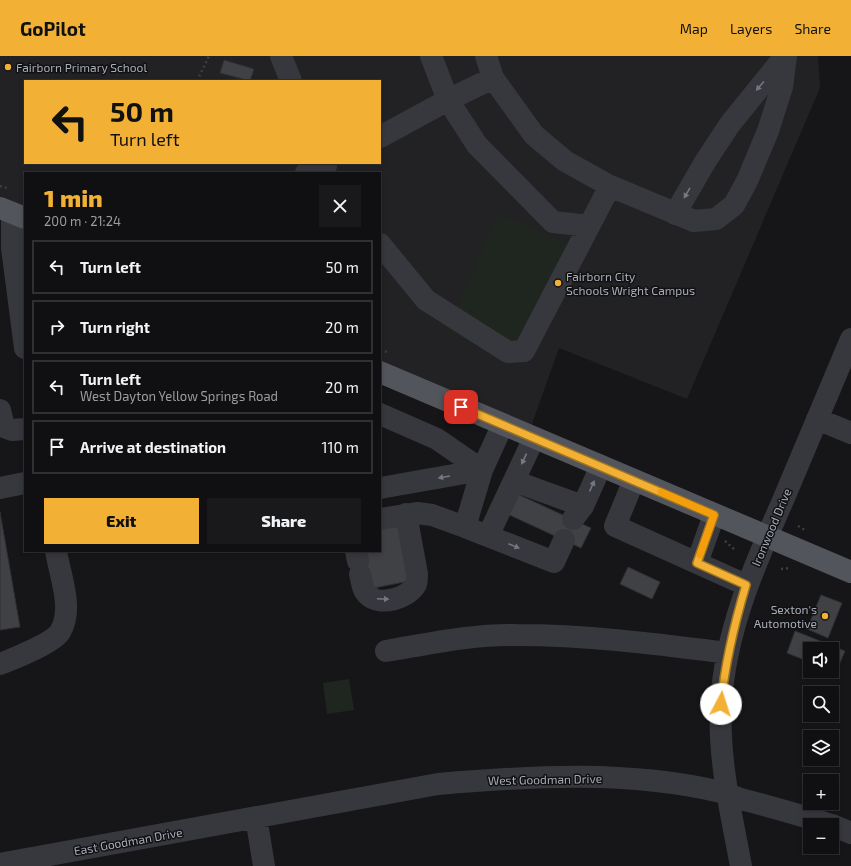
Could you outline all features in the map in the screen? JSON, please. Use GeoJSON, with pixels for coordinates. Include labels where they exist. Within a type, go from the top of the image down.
{"type":"FeatureCollection","features":[{"type":"Feature","properties":{"kind":"main road"},"geometry":{"type":"LineString","coordinates":[[381,372],[851,572]]}},
{"type":"Feature","properties":{"kind":"street"},"geometry":{"type":"LineString","coordinates":[[281,56],[291,80]]}},
{"type":"Feature","properties":{"kind":"street"},"geometry":{"type":"LineString","coordinates":[[431,56],[448,100],[477,145],[553,222],[589,226]]}},
{"type":"Feature","properties":{"kind":"street"},"geometry":{"type":"LineString","coordinates":[[486,56],[493,78],[534,135],[565,161],[610,186],[694,221],[716,219],[734,205],[747,181],[768,131],[782,87],[786,56]]}},
{"type":"Feature","properties":{"kind":"street"},"geometry":{"type":"LineString","coordinates":[[675,214],[705,162],[730,124],[786,56]]}},
{"type":"Feature","properties":{"kind":"street"},"geometry":{"type":"LineString","coordinates":[[381,136],[448,100],[493,78]]}},
{"type":"Feature","properties":{"kind":"street"},"geometry":{"type":"LineString","coordinates":[[381,245],[426,300],[508,352],[524,350],[610,186]]}},
{"type":"Feature","properties":{"kind":"street"},"geometry":{"type":"LineString","coordinates":[[12,213],[12,248],[24,340]]}},
{"type":"Feature","properties":{"kind":"street","name":"Ironwood Drive"},"geometry":{"type":"LineString","coordinates":[[740,866],[722,767],[721,728],[722,690],[734,623],[746,585],[851,339]]}},
{"type":"Feature","properties":{"kind":"street"},"geometry":{"type":"LineString","coordinates":[[0,410],[4,427],[12,430],[24,429]]}},
{"type":"Feature","properties":{"kind":"street"},"geometry":{"type":"LineString","coordinates":[[381,414],[437,439],[482,470]]}},
{"type":"Feature","properties":{"kind":"street"},"geometry":{"type":"LineString","coordinates":[[817,419],[851,433]]}},
{"type":"Feature","properties":{"kind":"street"},"geometry":{"type":"LineString","coordinates":[[465,527],[482,470],[503,424]]}},
{"type":"Feature","properties":{"kind":"street"},"geometry":{"type":"LineString","coordinates":[[488,536],[534,438]]}},
{"type":"Feature","properties":{"kind":"street"},"geometry":{"type":"LineString","coordinates":[[514,481],[578,513],[601,466]]}},
{"type":"Feature","properties":{"kind":"street"},"geometry":{"type":"LineString","coordinates":[[381,488],[482,470]]}},
{"type":"Feature","properties":{"kind":"street"},"geometry":{"type":"LineString","coordinates":[[634,480],[615,526],[746,585]]}},
{"type":"Feature","properties":{"kind":"street"},"geometry":{"type":"LineString","coordinates":[[0,488],[24,484]]}},
{"type":"Feature","properties":{"kind":"street"},"geometry":{"type":"LineString","coordinates":[[381,519],[417,512],[432,515],[554,562],[564,540]]}},
{"type":"Feature","properties":{"kind":"street"},"geometry":{"type":"LineString","coordinates":[[358,562],[364,589],[368,596],[379,600],[395,599],[409,592],[416,583],[417,574],[406,514]]}},
{"type":"Feature","properties":{"kind":"street"},"geometry":{"type":"LineString","coordinates":[[697,563],[714,515]]}},
{"type":"Feature","properties":{"kind":"street"},"geometry":{"type":"LineString","coordinates":[[0,664],[34,650],[60,633],[67,611],[56,552]]}},
{"type":"Feature","properties":{"kind":"street"},"geometry":{"type":"LineString","coordinates":[[386,651],[448,640],[514,634],[616,639],[728,653]]}},
{"type":"Feature","properties":{"kind":"street","name":"West Goodman Drive"},"geometry":{"type":"LineString","coordinates":[[256,817],[438,784],[510,778],[560,776],[616,778],[659,782],[723,792],[728,795],[807,818]]}},
{"type":"Feature","properties":{"kind":"street"},"geometry":{"type":"LineString","coordinates":[[256,817],[264,866]]}},
{"type":"Feature","properties":{"kind":"street","name":"East Goodman Drive"},"geometry":{"type":"LineString","coordinates":[[0,864],[256,817]]}},
{"type":"Feature","properties":{"kind":"street","name":"West Goodman Drive"},"geometry":{"type":"LineString","coordinates":[[839,828],[851,832]]}},
{"type":"Feature","properties":{"kind":"path"},"geometry":{"type":"LineString","coordinates":[[197,80],[209,56]]}},
{"type":"Feature","properties":{"kind":"shaded area","name":"Fairborn City Schools Wright Campus"},"geometry":{"type":"Polygon","coordinates":[[[0,56],[818,56],[820,88],[687,399],[559,348],[528,435],[381,372],[381,172],[24,172],[24,218],[0,208],[0,56]]]}},
{"type":"Feature","properties":{"kind":"shaded area"},"geometry":{"type":"Polygon","coordinates":[[[498,213],[569,244],[516,362],[446,331],[498,213]]]}},
{"type":"Feature","properties":{"kind":"shaded area"},"geometry":{"type":"Polygon","coordinates":[[[349,679],[354,710],[327,714],[323,683],[349,679]]]}},
{"type":"Feature","properties":{"kind":"building"},"geometry":{"type":"Polygon","coordinates":[[[224,60],[254,69],[250,80],[220,73],[224,60]]]}},
{"type":"Feature","properties":{"kind":"building"},"geometry":{"type":"Polygon","coordinates":[[[513,492],[591,528],[581,548],[503,512],[513,492]]]}},
{"type":"Feature","properties":{"kind":"building"},"geometry":{"type":"Polygon","coordinates":[[[0,512],[20,627],[0,630],[0,512]]]}},
{"type":"Feature","properties":{"kind":"building"},"geometry":{"type":"Polygon","coordinates":[[[398,524],[409,581],[369,589],[364,552],[381,552],[381,527],[398,524]]]}},
{"type":"Feature","properties":{"kind":"building"},"geometry":{"type":"Polygon","coordinates":[[[628,567],[660,582],[652,599],[620,584],[628,567]]]}},
{"type":"Feature","properties":{"kind":"building"},"geometry":{"type":"Polygon","coordinates":[[[821,595],[842,603],[828,638],[807,629],[821,595]]]}},
{"type":"Feature","properties":{"kind":"building"},"geometry":{"type":"Polygon","coordinates":[[[795,631],[822,642],[803,642],[803,659],[787,653],[795,631]]]}},
{"type":"Feature","properties":{"kind":"building"},"geometry":{"type":"Polygon","coordinates":[[[839,649],[845,651],[839,665],[839,649]]]}},
{"type":"Feature","properties":{"kind":"slow traffic"},"geometry":{"type":"LineString","coordinates":[[661,492],[714,515],[700,555]]}},
{"type":"Feature","properties":{"kind":"place","name":"Fairborn Primary School"},"geometry":{"type":"Point","coordinates":[8,67]}},
{"type":"Feature","properties":{"kind":"place","name":"Fairborn City Schools Wright Campus"},"geometry":{"type":"Point","coordinates":[558,283]}},
{"type":"Feature","properties":{"kind":"place","name":"Sexton's Automotive"},"geometry":{"type":"Point","coordinates":[825,616]}},
{"type":"Feature","properties":{"kind":"route"},"geometry":{"type":"LineString","coordinates":[[461,407],[714,515],[697,563],[746,585],[734,623],[724,675],[721,704]]}}]}
